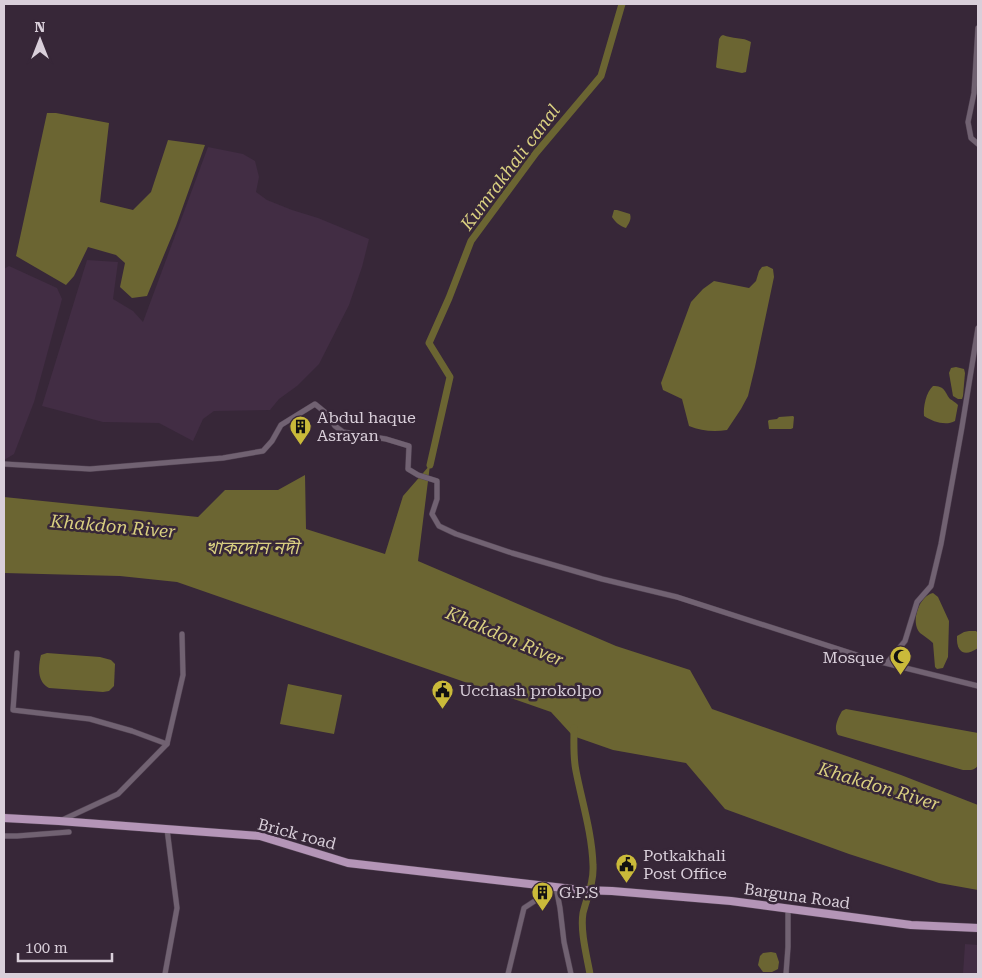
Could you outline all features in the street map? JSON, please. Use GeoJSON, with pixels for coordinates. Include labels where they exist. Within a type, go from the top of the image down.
{"type":"FeatureCollection","features":[{"type":"Feature","properties":{"kind":"main road","name":"Brick road"},"geometry":{"type":"LineString","coordinates":[[4,818],[260,836],[348,863],[582,890]]}},
{"type":"Feature","properties":{"kind":"main road","name":"Barguna Road"},"geometry":{"type":"LineString","coordinates":[[582,890],[731,901],[911,925],[978,928]]}},
{"type":"Feature","properties":{"kind":"street"},"geometry":{"type":"LineString","coordinates":[[978,28],[974,93],[968,122],[971,138],[978,144]]}},
{"type":"Feature","properties":{"kind":"street"},"geometry":{"type":"LineString","coordinates":[[887,663],[905,641],[917,602],[931,586],[971,377],[978,328]]}},
{"type":"Feature","properties":{"kind":"street"},"geometry":{"type":"LineString","coordinates":[[4,464],[90,469],[223,458],[263,451],[272,441],[281,425],[315,404],[326,413],[335,426],[344,432],[386,439],[409,446],[408,470],[437,481],[437,499],[432,514],[439,526],[456,534],[512,553],[602,579],[677,597],[869,659],[978,686]]}},
{"type":"Feature","properties":{"kind":"street"},"geometry":{"type":"LineString","coordinates":[[59,821],[118,794],[168,744],[183,675],[182,634]]}},
{"type":"Feature","properties":{"kind":"street"},"geometry":{"type":"LineString","coordinates":[[18,653],[13,710],[90,719],[168,744]]}},
{"type":"Feature","properties":{"kind":"street"},"geometry":{"type":"LineString","coordinates":[[48,834],[49,820]]}},
{"type":"Feature","properties":{"kind":"street"},"geometry":{"type":"LineString","coordinates":[[165,974],[177,908],[167,829]]}},
{"type":"Feature","properties":{"kind":"street"},"geometry":{"type":"LineString","coordinates":[[4,836],[69,832]]}},
{"type":"Feature","properties":{"kind":"street"},"geometry":{"type":"LineString","coordinates":[[508,974],[524,908],[556,887],[564,942],[572,974]]}},
{"type":"Feature","properties":{"kind":"street"},"geometry":{"type":"LineString","coordinates":[[786,974],[788,908]]}},
{"type":"Feature","properties":{"kind":"shaded area"},"geometry":{"type":"Polygon","coordinates":[[[208,147],[243,154],[255,161],[259,177],[256,192],[267,200],[369,239],[349,305],[319,364],[297,386],[279,399],[270,410],[214,411],[203,419],[193,441],[159,423],[103,422],[42,406],[87,260],[118,262],[113,299],[133,311],[143,322],[208,147]]]}},
{"type":"Feature","properties":{"kind":"shaded area"},"geometry":{"type":"Polygon","coordinates":[[[9,266],[57,288],[62,299],[34,402],[14,454],[4,460],[4,269],[9,266]]]}},
{"type":"Feature","properties":{"kind":"shaded area"},"geometry":{"type":"Polygon","coordinates":[[[965,944],[978,945],[978,974],[963,974],[965,944]]]}},
{"type":"Feature","properties":{"kind":"water"},"geometry":{"type":"Polygon","coordinates":[[[723,35],[751,42],[746,72],[742,73],[716,67],[719,39],[723,35]]]}},
{"type":"Feature","properties":{"kind":"water"},"geometry":{"type":"Polygon","coordinates":[[[47,113],[109,123],[100,202],[133,210],[151,192],[168,140],[205,145],[176,226],[147,296],[132,298],[120,287],[125,263],[116,255],[88,247],[74,276],[66,285],[16,256],[47,113]]]}},
{"type":"Feature","properties":{"kind":"water"},"geometry":{"type":"Polygon","coordinates":[[[614,210],[630,214],[630,220],[626,228],[613,219],[614,210]]]}},
{"type":"Feature","properties":{"kind":"water"},"geometry":{"type":"Polygon","coordinates":[[[767,266],[773,269],[774,277],[748,396],[727,430],[708,431],[689,426],[682,399],[663,390],[661,383],[691,302],[703,289],[714,281],[749,288],[756,281],[762,267],[767,266]]]}},
{"type":"Feature","properties":{"kind":"water"},"geometry":{"type":"Polygon","coordinates":[[[951,368],[964,369],[965,373],[962,399],[953,396],[949,373],[951,368]]]}},
{"type":"Feature","properties":{"kind":"water"},"geometry":{"type":"Polygon","coordinates":[[[933,386],[942,388],[950,399],[958,405],[955,421],[939,423],[924,416],[925,400],[933,386]]]}},
{"type":"Feature","properties":{"kind":"water"},"geometry":{"type":"Polygon","coordinates":[[[793,416],[793,428],[769,429],[769,420],[793,416]]]}},
{"type":"Feature","properties":{"kind":"water","name":"খাকদোন নদী"},"geometry":{"type":"Polygon","coordinates":[[[430,465],[418,561],[616,646],[690,670],[712,709],[901,775],[978,805],[978,890],[939,883],[849,854],[725,809],[686,763],[613,750],[573,736],[551,712],[177,582],[120,576],[4,573],[4,497],[198,517],[225,490],[278,490],[305,475],[306,529],[385,554],[403,496],[430,465]]]}},
{"type":"Feature","properties":{"kind":"water"},"geometry":{"type":"Polygon","coordinates":[[[933,593],[938,597],[949,621],[948,657],[943,668],[937,669],[935,667],[933,643],[920,633],[916,623],[920,604],[928,595],[933,593]]]}},
{"type":"Feature","properties":{"kind":"water"},"geometry":{"type":"Polygon","coordinates":[[[969,631],[976,631],[978,633],[978,648],[965,653],[958,646],[957,636],[969,631]]]}},
{"type":"Feature","properties":{"kind":"water"},"geometry":{"type":"Polygon","coordinates":[[[47,653],[100,657],[111,660],[115,664],[114,686],[109,691],[103,692],[49,688],[42,682],[39,669],[41,655],[47,653]]]}},
{"type":"Feature","properties":{"kind":"water"},"geometry":{"type":"Polygon","coordinates":[[[288,684],[342,695],[334,734],[280,724],[288,684]]]}},
{"type":"Feature","properties":{"kind":"water"},"geometry":{"type":"Polygon","coordinates":[[[846,709],[978,733],[978,765],[974,769],[963,770],[838,735],[837,723],[842,711],[846,709]]]}},
{"type":"Feature","properties":{"kind":"water"},"geometry":{"type":"Polygon","coordinates":[[[763,953],[776,953],[779,962],[778,969],[772,972],[763,972],[758,965],[760,956],[763,953]]]}},
{"type":"Feature","properties":{"kind":"waterway","name":"Kumrakhali canal"},"geometry":{"type":"LineString","coordinates":[[430,465],[450,377],[429,343],[471,241],[536,153],[601,76],[622,4]]}},
{"type":"Feature","properties":{"kind":"waterway"},"geometry":{"type":"LineString","coordinates":[[574,728],[575,766],[589,829],[593,865],[590,889],[582,920],[584,944],[590,974]]}},
{"type":"Feature","properties":{"kind":"place","name":"Abdul haque Asrayan"},"geometry":{"type":"Point","coordinates":[301,445]}},
{"type":"Feature","properties":{"kind":"place","name":"Mosque"},"geometry":{"type":"Point","coordinates":[900,676]}},
{"type":"Feature","properties":{"kind":"place","name":"Ucchash prokolpo"},"geometry":{"type":"Point","coordinates":[443,709]}},
{"type":"Feature","properties":{"kind":"place","name":"Potkakhali Post Office"},"geometry":{"type":"Point","coordinates":[627,883]}},
{"type":"Feature","properties":{"kind":"place","name":"G.P.S"},"geometry":{"type":"Point","coordinates":[543,911]}},
{"type":"Feature","properties":{"kind":"water label","name":"Khakdon River"},"geometry":{"type":"Point","coordinates":[113,526]}},
{"type":"Feature","properties":{"kind":"water label","name":"Khakdon River"},"geometry":{"type":"Point","coordinates":[505,636]}},
{"type":"Feature","properties":{"kind":"water label","name":"Khakdon River"},"geometry":{"type":"Point","coordinates":[879,786]}}]}
